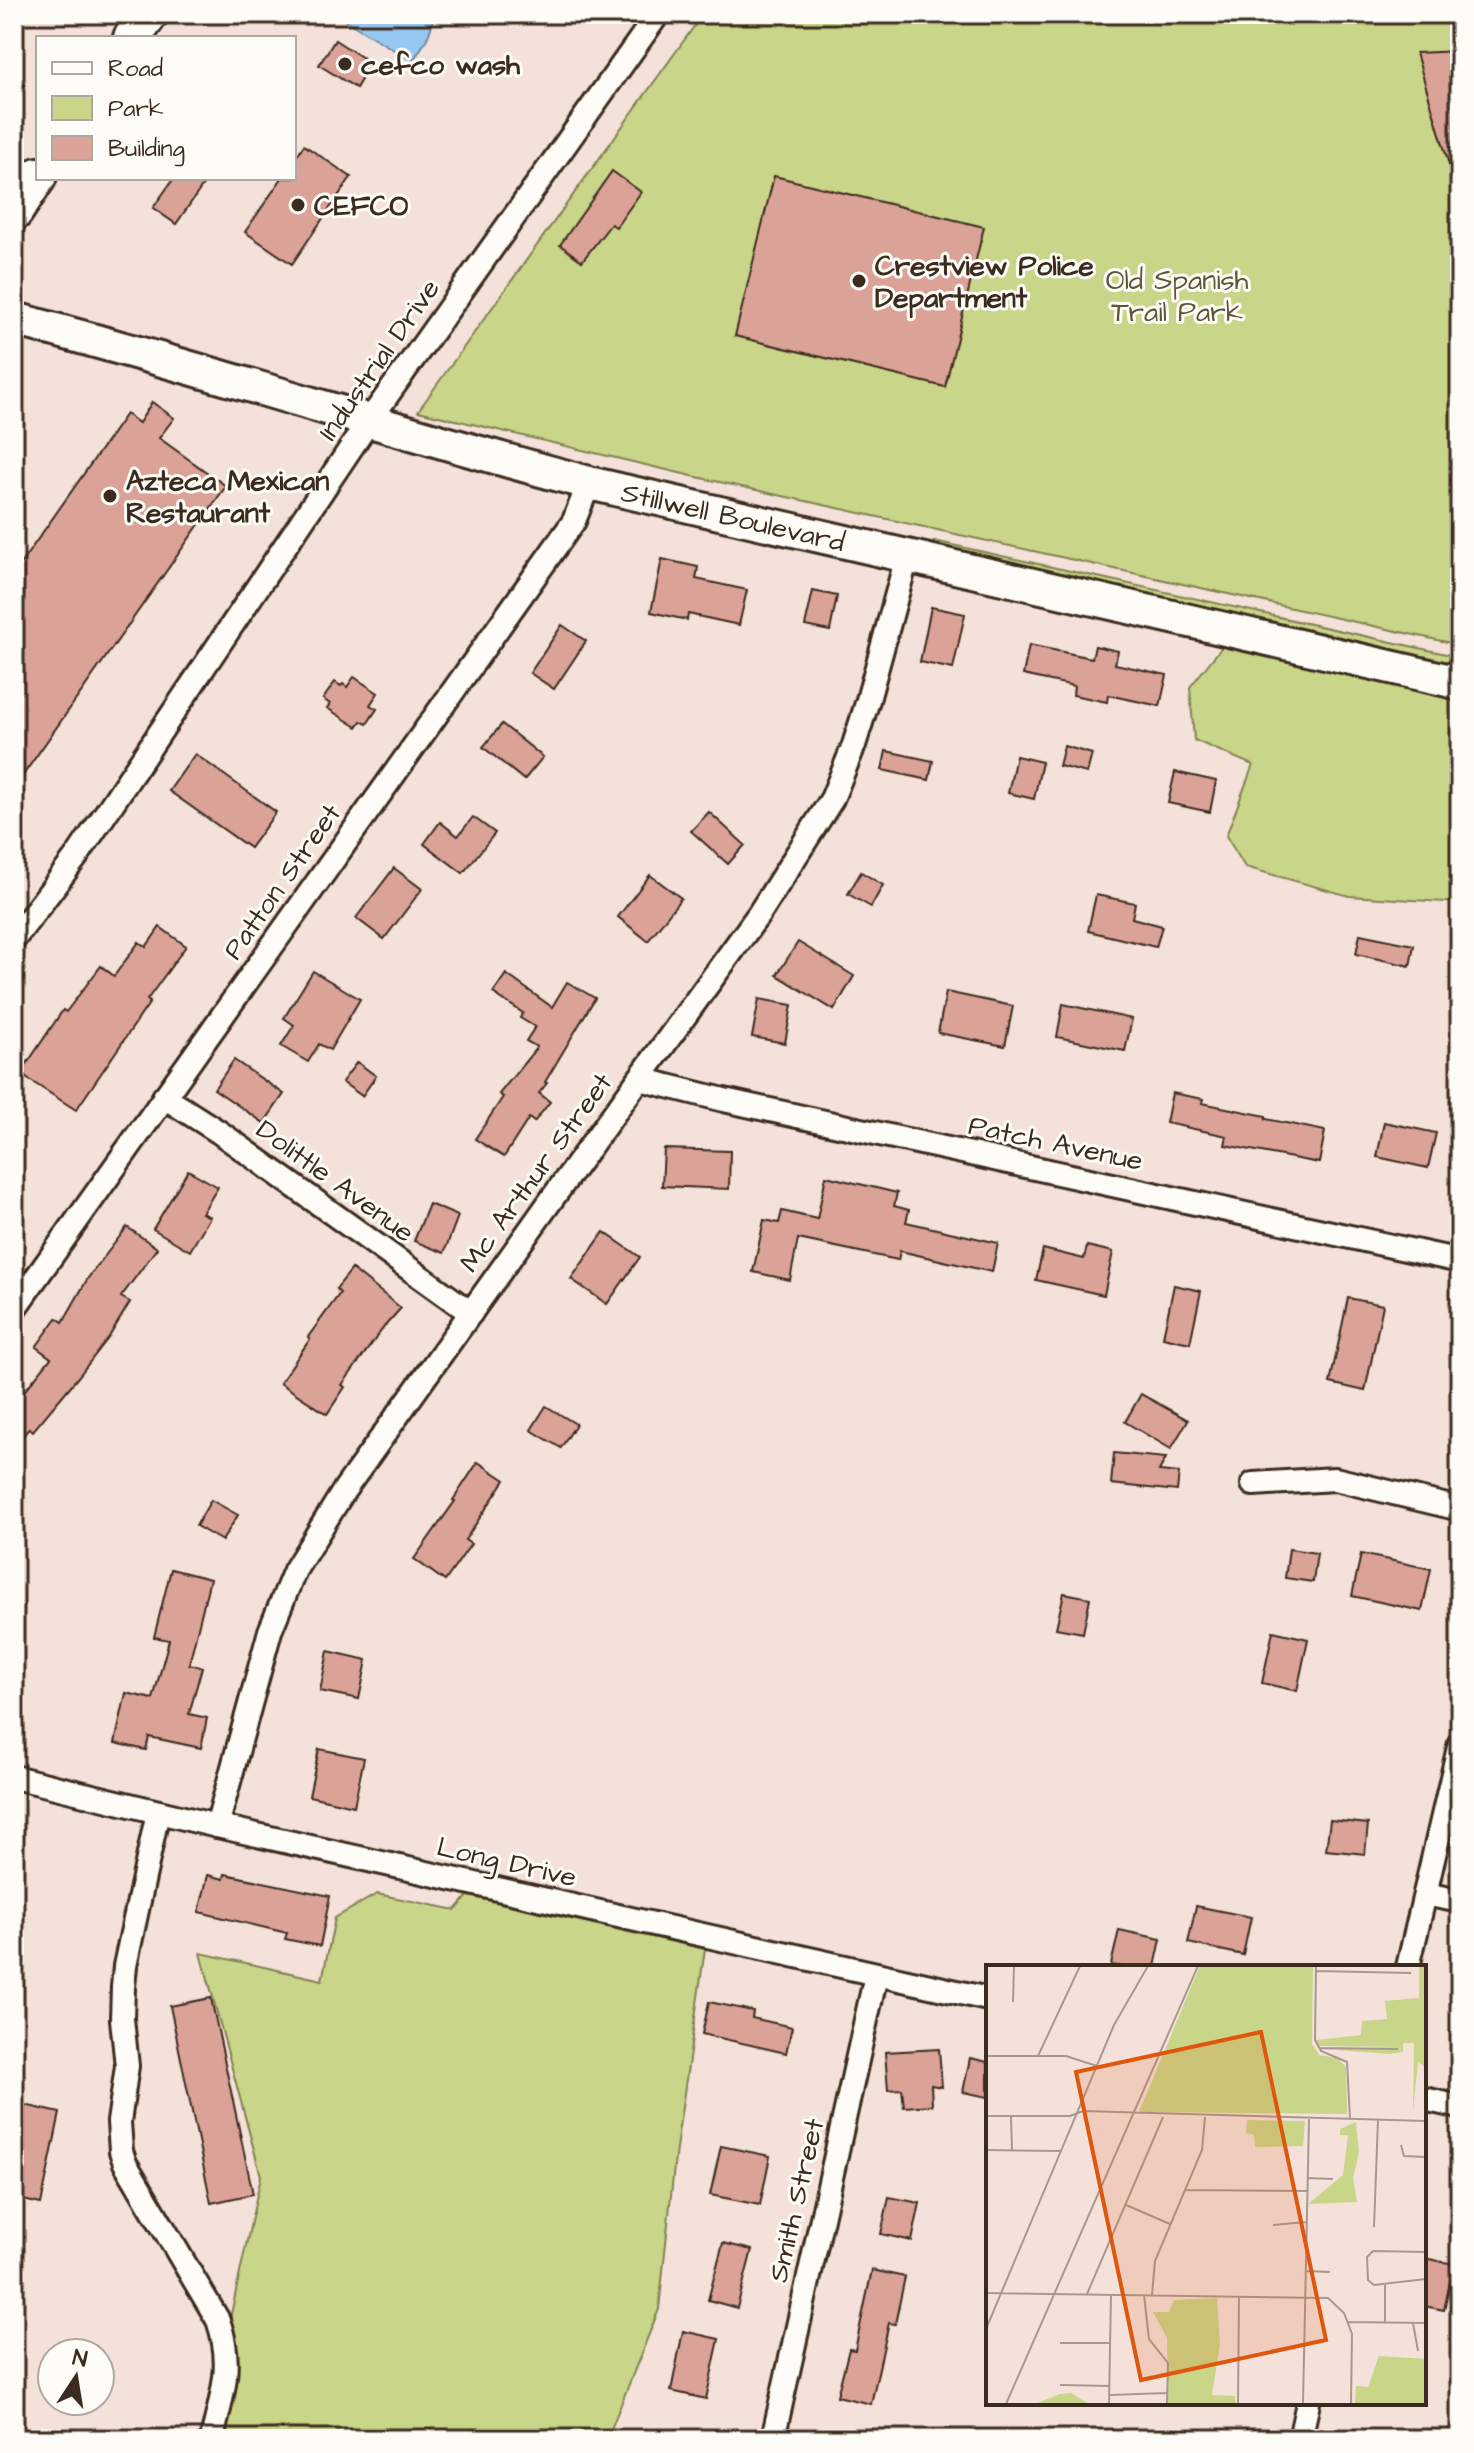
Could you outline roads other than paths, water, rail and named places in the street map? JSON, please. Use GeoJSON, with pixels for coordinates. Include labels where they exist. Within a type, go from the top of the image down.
{"type":"FeatureCollection","features":[{"type":"Feature","properties":{"kind":"main road"},"geometry":{"type":"LineString","coordinates":[[133,36],[149,14]]}},
{"type":"Feature","properties":{"kind":"main road"},"geometry":{"type":"LineString","coordinates":[[14,212],[36,179]]}},
{"type":"Feature","properties":{"kind":"street","name":"Industrial Drive"},"geometry":{"type":"LineString","coordinates":[[14,939],[77,856],[369,421],[658,14]]}},
{"type":"Feature","properties":{"kind":"street","name":"Stillwell Boulevard"},"geometry":{"type":"LineString","coordinates":[[14,319],[108,343],[457,448],[589,483],[1460,683]]}},
{"type":"Feature","properties":{"kind":"street","name":"Patton Street"},"geometry":{"type":"LineString","coordinates":[[14,1309],[574,521],[589,483]]}},
{"type":"Feature","properties":{"kind":"street","name":"Mc Arthur Street"},"geometry":{"type":"LineString","coordinates":[[217,1826],[270,1631],[295,1570],[345,1489],[759,914],[832,799],[854,745],[907,557]]}},
{"type":"Feature","properties":{"kind":"street","name":"Patch Avenue"},"geometry":{"type":"LineString","coordinates":[[640,1079],[1460,1261]]}},
{"type":"Feature","properties":{"kind":"street","name":"Dolittle Avenue"},"geometry":{"type":"LineString","coordinates":[[164,1097],[219,1132],[471,1313]]}},
{"type":"Feature","properties":{"kind":"street"},"geometry":{"type":"LineString","coordinates":[[1253,1484],[1335,1479],[1460,1509]]}},
{"type":"Feature","properties":{"kind":"street"},"geometry":{"type":"LineString","coordinates":[[1408,1965],[1460,1743]]}},
{"type":"Feature","properties":{"kind":"street","name":"Long Drive"},"geometry":{"type":"LineString","coordinates":[[14,1777],[217,1826],[986,1999]]}},
{"type":"Feature","properties":{"kind":"street"},"geometry":{"type":"LineString","coordinates":[[158,1812],[124,1977],[122,2019],[127,2066],[119,2122],[121,2151],[125,2163],[218,2320],[225,2342],[227,2366],[212,2439]]}},
{"type":"Feature","properties":{"kind":"street"},"geometry":{"type":"LineString","coordinates":[[1425,1894],[1460,1901]]}},
{"type":"Feature","properties":{"kind":"street","name":"Smith Street"},"geometry":{"type":"LineString","coordinates":[[773,2439],[876,1975]]}},
{"type":"Feature","properties":{"kind":"street"},"geometry":{"type":"LineString","coordinates":[[1426,2099],[1460,2107]]}},
{"type":"Feature","properties":{"kind":"street"},"geometry":{"type":"LineString","coordinates":[[1300,2439],[1308,2405]]}},
{"type":"Feature","properties":{"kind":"water"},"geometry":{"type":"Polygon","coordinates":[[[335,14],[433,14],[427,39],[412,61],[335,14]]]}},
{"type":"Feature","properties":{"kind":"place","name":"cefco wash"},"geometry":{"type":"Point","coordinates":[345,64]}},
{"type":"Feature","properties":{"kind":"place","name":"CEFCO"},"geometry":{"type":"Point","coordinates":[298,205]}},
{"type":"Feature","properties":{"kind":"place","name":"Crestview Police Department"},"geometry":{"type":"Point","coordinates":[859,281]}},
{"type":"Feature","properties":{"kind":"place","name":"Azteca Mexican Restaurant"},"geometry":{"type":"Point","coordinates":[110,496]}},
{"type":"Feature","properties":{"kind":"park label","name":"Old Spanish Trail Park"},"geometry":{"type":"Point","coordinates":[1177,295]}}]}
